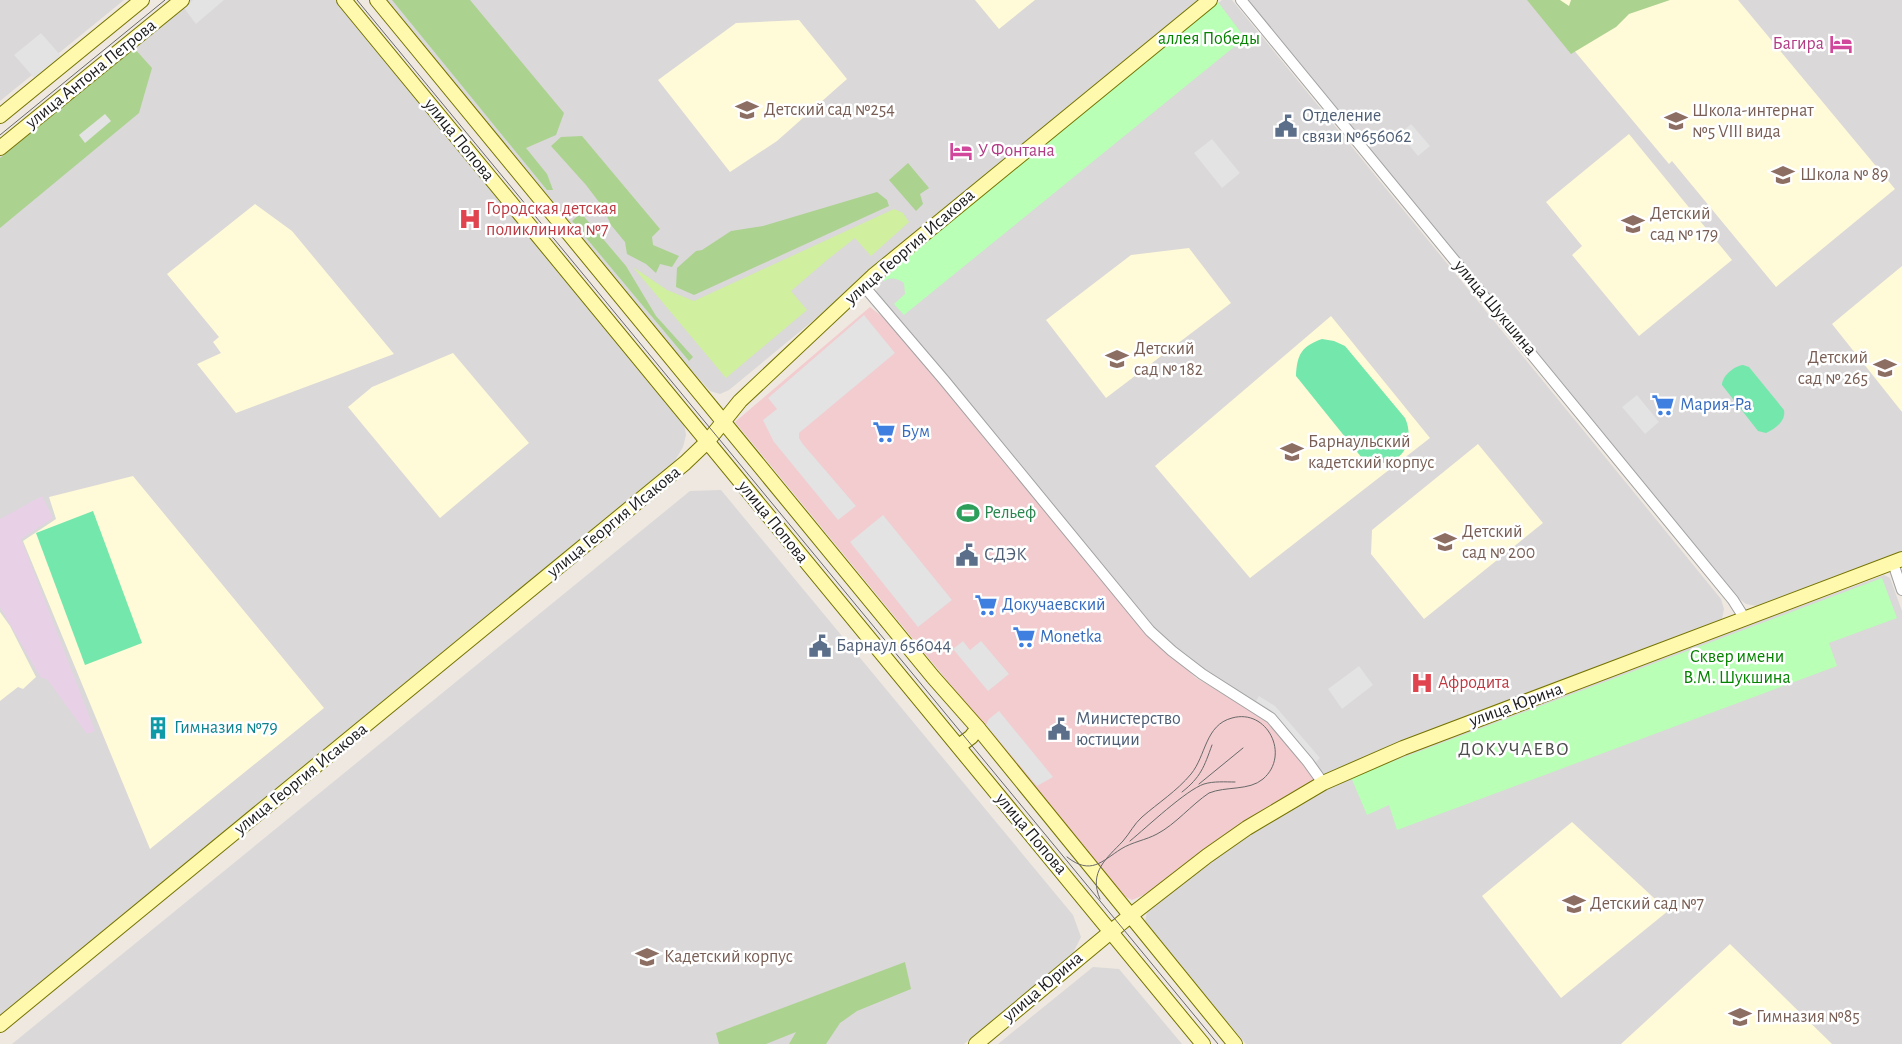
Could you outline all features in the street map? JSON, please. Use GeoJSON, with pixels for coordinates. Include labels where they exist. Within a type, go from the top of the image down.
{"type":"FeatureCollection","features":[{"type":"Feature","properties":{"kind":"main road","name":"улица Антона Петрова"},"geometry":{"type":"LineString","coordinates":[[0,116],[142,0]]}},
{"type":"Feature","properties":{"kind":"main road","name":"улица Антона Петрова"},"geometry":{"type":"LineString","coordinates":[[0,148],[182,0]]}},
{"type":"Feature","properties":{"kind":"main road","name":"улица Попова"},"geometry":{"type":"LineString","coordinates":[[344,0],[1203,1044]]}},
{"type":"Feature","properties":{"kind":"main road","name":"улица Попова"},"geometry":{"type":"LineString","coordinates":[[377,0],[933,677],[978,728],[1235,1044]]}},
{"type":"Feature","properties":{"kind":"main road","name":"улица Георгия Исакова"},"geometry":{"type":"LineString","coordinates":[[0,1025],[662,482],[707,442],[740,401],[863,286],[977,190],[1210,0]]}},
{"type":"Feature","properties":{"kind":"main road","name":"улица Юрина"},"geometry":{"type":"LineString","coordinates":[[976,1044],[1131,915],[1207,856],[1247,828],[1323,783],[1403,748],[1897,561]]}},
{"type":"Feature","properties":{"kind":"main road"},"geometry":{"type":"LineString","coordinates":[[959,746],[971,737],[978,728]]}},
{"type":"Feature","properties":{"kind":"street","name":"улица Шукшина"},"geometry":{"type":"LineString","coordinates":[[1241,0],[1600,436],[1733,600],[1745,619]]}},
{"type":"Feature","properties":{"kind":"street"},"geometry":{"type":"LineString","coordinates":[[863,286],[944,380],[1150,631],[1202,674],[1271,718],[1323,783]]}},
{"type":"Feature","properties":{"kind":"street"},"geometry":{"type":"LineString","coordinates":[[1897,561],[1902,590]]}},
{"type":"Feature","properties":{"kind":"shaded area"},"geometry":{"type":"Polygon","coordinates":[[[0,0],[124,0],[0,101],[0,0]]]}},
{"type":"Feature","properties":{"kind":"shaded area"},"geometry":{"type":"Polygon","coordinates":[[[189,0],[338,0],[683,419],[686,435],[683,447],[673,464],[0,1017],[0,156],[189,0]]]}},
{"type":"Feature","properties":{"kind":"shaded area"},"geometry":{"type":"Polygon","coordinates":[[[193,0],[224,0],[196,24],[184,8],[193,0]]]}},
{"type":"Feature","properties":{"kind":"shaded area"},"geometry":{"type":"Polygon","coordinates":[[[385,0],[1202,0],[729,390],[720,394],[710,391],[645,318],[481,114],[385,0]]]}},
{"type":"Feature","properties":{"kind":"shaded area"},"geometry":{"type":"Polygon","coordinates":[[[975,0],[1035,0],[999,29],[975,0]]]}},
{"type":"Feature","properties":{"kind":"shaded area"},"geometry":{"type":"Polygon","coordinates":[[[1222,0],[1232,0],[1721,599],[1724,609],[1722,619],[1711,627],[1398,742],[1325,776],[1274,717],[1203,670],[1172,645],[1141,614],[887,307],[876,291],[881,278],[1222,0]]]}},
{"type":"Feature","properties":{"kind":"shaded area"},"geometry":{"type":"Polygon","coordinates":[[[1247,0],[1902,0],[1902,554],[1762,607],[1746,604],[1733,594],[1247,0]]]}},
{"type":"Feature","properties":{"kind":"shaded area"},"geometry":{"type":"Polygon","coordinates":[[[1532,0],[1738,0],[1895,189],[1776,287],[1672,161],[1669,164],[1532,0]]]}},
{"type":"Feature","properties":{"kind":"shaded area","name":"Детский сад №254"},"geometry":{"type":"Polygon","coordinates":[[[799,20],[847,79],[777,141],[730,172],[658,80],[736,23],[799,20]]]}},
{"type":"Feature","properties":{"kind":"shaded area"},"geometry":{"type":"Polygon","coordinates":[[[41,33],[62,57],[35,79],[14,55],[41,33]]]}},
{"type":"Feature","properties":{"kind":"shaded area"},"geometry":{"type":"Polygon","coordinates":[[[105,114],[111,121],[85,143],[79,135],[105,114]]]}},
{"type":"Feature","properties":{"kind":"shaded area"},"geometry":{"type":"Polygon","coordinates":[[[1411,124],[1430,146],[1418,156],[1400,134],[1411,124]]]}},
{"type":"Feature","properties":{"kind":"shaded area","name":"Детский сад № 179"},"geometry":{"type":"Polygon","coordinates":[[[1629,134],[1732,260],[1639,336],[1572,255],[1582,246],[1546,202],[1629,134]]]}},
{"type":"Feature","properties":{"kind":"shaded area"},"geometry":{"type":"Polygon","coordinates":[[[1212,139],[1240,173],[1222,188],[1194,153],[1212,139]]]}},
{"type":"Feature","properties":{"kind":"shaded area"},"geometry":{"type":"Polygon","coordinates":[[[255,204],[292,231],[394,354],[236,413],[197,364],[221,353],[213,342],[219,337],[167,274],[255,204]]]}},
{"type":"Feature","properties":{"kind":"shaded area","name":"Детский сад № 182"},"geometry":{"type":"Polygon","coordinates":[[[1189,248],[1231,303],[1106,398],[1046,320],[1131,255],[1189,248]]]}},
{"type":"Feature","properties":{"kind":"shaded area","name":"Детский сад № 265"},"geometry":{"type":"Polygon","coordinates":[[[1902,266],[1902,412],[1832,324],[1902,266]]]}},
{"type":"Feature","properties":{"kind":"shaded area"},"geometry":{"type":"Polygon","coordinates":[[[870,307],[888,321],[1124,607],[1196,678],[1269,719],[1315,780],[1229,834],[1146,894],[1132,900],[1124,896],[735,422],[870,307]]]}},
{"type":"Feature","properties":{"kind":"shaded area"},"geometry":{"type":"Polygon","coordinates":[[[864,315],[895,353],[799,433],[802,443],[856,506],[838,520],[774,442],[763,420],[777,409],[768,398],[864,315]]]}},
{"type":"Feature","properties":{"kind":"shaded area","name":"Барнаульский кадетский корпус"},"geometry":{"type":"Polygon","coordinates":[[[1331,316],[1430,438],[1250,578],[1155,466],[1331,316]]]}},
{"type":"Feature","properties":{"kind":"shaded area"},"geometry":{"type":"Polygon","coordinates":[[[453,353],[529,443],[440,518],[348,407],[372,387],[453,353]]]}},
{"type":"Feature","properties":{"kind":"shaded area"},"geometry":{"type":"Polygon","coordinates":[[[1637,395],[1659,422],[1645,434],[1622,407],[1637,395]]]}},
{"type":"Feature","properties":{"kind":"shaded area","name":"Детский сад № 200"},"geometry":{"type":"Polygon","coordinates":[[[1478,444],[1543,523],[1424,619],[1371,554],[1372,530],[1478,444]]]}},
{"type":"Feature","properties":{"kind":"shaded area"},"geometry":{"type":"Polygon","coordinates":[[[133,476],[324,708],[150,849],[23,541],[56,519],[49,497],[133,476]]]}},
{"type":"Feature","properties":{"kind":"shaded area"},"geometry":{"type":"Polygon","coordinates":[[[721,490],[1073,915],[1081,937],[1072,955],[964,1044],[12,1044],[690,491],[721,490]]]}},
{"type":"Feature","properties":{"kind":"shaded area"},"geometry":{"type":"Polygon","coordinates":[[[42,496],[53,518],[21,539],[95,731],[87,734],[47,679],[41,678],[0,607],[0,519],[42,496]]]}},
{"type":"Feature","properties":{"kind":"shaded area"},"geometry":{"type":"Polygon","coordinates":[[[883,515],[952,600],[918,627],[850,542],[883,515]]]}},
{"type":"Feature","properties":{"kind":"shaded area"},"geometry":{"type":"Polygon","coordinates":[[[1884,575],[1890,578],[1902,611],[1902,1044],[1246,1044],[1145,922],[1147,912],[1161,898],[1208,863],[1276,818],[1330,787],[1363,771],[1513,712],[1884,575]]]}},
{"type":"Feature","properties":{"kind":"shaded area"},"geometry":{"type":"Polygon","coordinates":[[[0,612],[10,626],[36,677],[23,689],[18,687],[0,701],[0,612]]]}},
{"type":"Feature","properties":{"kind":"shaded area"},"geometry":{"type":"Polygon","coordinates":[[[963,641],[970,650],[981,641],[1009,674],[988,691],[953,649],[963,641]]]}},
{"type":"Feature","properties":{"kind":"shaded area"},"geometry":{"type":"Polygon","coordinates":[[[1359,666],[1373,685],[1342,709],[1328,689],[1359,666]]]}},
{"type":"Feature","properties":{"kind":"shaded area"},"geometry":{"type":"Polygon","coordinates":[[[1259,696],[1275,706],[1320,758],[1316,762],[1272,711],[1256,701],[1259,696]]]}},
{"type":"Feature","properties":{"kind":"shaded area"},"geometry":{"type":"Polygon","coordinates":[[[999,711],[1053,777],[1037,786],[986,725],[989,719],[999,711]]]}},
{"type":"Feature","properties":{"kind":"shaded area","name":"Детский сад №7"},"geometry":{"type":"Polygon","coordinates":[[[1572,822],[1668,911],[1561,998],[1482,896],[1572,822]]]}},
{"type":"Feature","properties":{"kind":"shaded area"},"geometry":{"type":"Polygon","coordinates":[[[1730,944],[1832,1044],[1621,1044],[1730,944]]]}},
{"type":"Feature","properties":{"kind":"shaded area"},"geometry":{"type":"Polygon","coordinates":[[[1093,967],[1119,969],[1182,1044],[998,1044],[1093,967]]]}},
{"type":"Feature","properties":{"kind":"green space"},"geometry":{"type":"Polygon","coordinates":[[[392,0],[470,0],[564,113],[556,135],[526,148],[547,174],[553,190],[547,190],[392,0]]]}},
{"type":"Feature","properties":{"kind":"green space"},"geometry":{"type":"Polygon","coordinates":[[[1527,0],[1560,0],[1569,6],[1571,0],[1670,0],[1629,14],[1616,27],[1571,54],[1527,0]]]}},
{"type":"Feature","properties":{"kind":"green space","name":"аллея Победы"},"geometry":{"type":"Polygon","coordinates":[[[1218,2],[1245,38],[904,315],[894,304],[905,294],[904,283],[894,279],[884,281],[881,278],[1218,2]]]}},
{"type":"Feature","properties":{"kind":"green space"},"geometry":{"type":"Polygon","coordinates":[[[134,48],[152,68],[139,113],[0,228],[0,158],[134,48]]]}},
{"type":"Feature","properties":{"kind":"green space"},"geometry":{"type":"Polygon","coordinates":[[[582,136],[660,229],[652,237],[653,245],[679,256],[672,267],[660,264],[656,273],[646,264],[627,254],[625,242],[611,225],[602,206],[551,146],[561,137],[582,136]]]}},
{"type":"Feature","properties":{"kind":"green space"},"geometry":{"type":"Polygon","coordinates":[[[908,163],[929,188],[920,194],[923,204],[916,211],[889,180],[908,163]]]}},
{"type":"Feature","properties":{"kind":"green space"},"geometry":{"type":"Polygon","coordinates":[[[877,192],[887,200],[889,206],[694,295],[676,287],[677,268],[696,251],[702,250],[731,231],[763,226],[877,192]]]}},
{"type":"Feature","properties":{"kind":"green space"},"geometry":{"type":"Polygon","coordinates":[[[894,209],[903,213],[909,222],[871,256],[855,238],[827,260],[791,291],[807,310],[726,378],[633,267],[667,290],[694,301],[894,209]]]}},
{"type":"Feature","properties":{"kind":"green space"},"geometry":{"type":"Polygon","coordinates":[[[581,213],[626,266],[656,316],[693,357],[689,361],[572,221],[581,213]]]}},
{"type":"Feature","properties":{"kind":"green space"},"geometry":{"type":"Polygon","coordinates":[[[1322,339],[1334,341],[1345,346],[1405,418],[1409,434],[1408,442],[1401,455],[1395,459],[1378,463],[1362,458],[1296,376],[1299,356],[1305,348],[1322,339]]]}},
{"type":"Feature","properties":{"kind":"green space"},"geometry":{"type":"Polygon","coordinates":[[[1743,365],[1749,367],[1784,410],[1782,421],[1766,433],[1758,431],[1722,385],[1724,378],[1729,372],[1743,365]]]}},
{"type":"Feature","properties":{"kind":"green space"},"geometry":{"type":"Polygon","coordinates":[[[93,511],[142,643],[85,665],[36,533],[93,511]]]}},
{"type":"Feature","properties":{"kind":"green space","name":"Сквер имени В.М. Шукшина"},"geometry":{"type":"Polygon","coordinates":[[[1882,578],[1897,618],[1829,643],[1837,666],[1397,830],[1389,805],[1367,815],[1351,777],[1882,578]]]}},
{"type":"Feature","properties":{"kind":"green space"},"geometry":{"type":"Polygon","coordinates":[[[905,962],[911,989],[857,1011],[840,1023],[826,1044],[789,1044],[796,1032],[766,1044],[719,1044],[716,1033],[905,962]]]}},
{"type":"Feature","properties":{"kind":"tram line"},"geometry":{"type":"LineString","coordinates":[[0,135],[165,0]]}},
{"type":"Feature","properties":{"kind":"tram line"},"geometry":{"type":"LineString","coordinates":[[357,0],[1218,1044]]}},
{"type":"Feature","properties":{"kind":"tram line"},"geometry":{"type":"LineString","coordinates":[[1067,857],[1075,863],[1090,866],[1096,865],[1102,862],[1108,858],[1121,849],[1164,830],[1209,793],[1257,783],[1271,769],[1275,758],[1275,747],[1265,727],[1256,720],[1245,717],[1232,718],[1216,727],[1191,774],[1139,820],[1125,838],[1111,853],[1106,860],[1101,866],[1096,881],[1100,899]]}},
{"type":"Feature","properties":{"kind":"tram line"},"geometry":{"type":"LineString","coordinates":[[1182,792],[1194,781],[1201,771],[1212,745]]}},
{"type":"Feature","properties":{"kind":"tram line"},"geometry":{"type":"LineString","coordinates":[[1199,784],[1243,748]]}},
{"type":"Feature","properties":{"kind":"tram line"},"geometry":{"type":"LineString","coordinates":[[1130,841],[1187,793],[1212,782],[1235,782]]}},
{"type":"Feature","properties":{"kind":"place","name":"Багира"},"geometry":{"type":"Point","coordinates":[1841,44]}},
{"type":"Feature","properties":{"kind":"place","name":"Детский сад №254"},"geometry":{"type":"Point","coordinates":[747,110]}},
{"type":"Feature","properties":{"kind":"place","name":"Школа-интернат №5 VIII вида"},"geometry":{"type":"Point","coordinates":[1676,121]}},
{"type":"Feature","properties":{"kind":"place","name":"Отделение связи №656062"},"geometry":{"type":"Point","coordinates":[1286,126]}},
{"type":"Feature","properties":{"kind":"place","name":"У Фонтана"},"geometry":{"type":"Point","coordinates":[961,151]}},
{"type":"Feature","properties":{"kind":"place","name":"Школа № 89"},"geometry":{"type":"Point","coordinates":[1783,175]}},
{"type":"Feature","properties":{"kind":"place","name":"Городская детская поликлиника №7"},"geometry":{"type":"Point","coordinates":[470,219]}},
{"type":"Feature","properties":{"kind":"place","name":"Детский сад № 179"},"geometry":{"type":"Point","coordinates":[1633,224]}},
{"type":"Feature","properties":{"kind":"place","name":"Детский сад № 182"},"geometry":{"type":"Point","coordinates":[1117,359]}},
{"type":"Feature","properties":{"kind":"place","name":"Детский сад № 265"},"geometry":{"type":"Point","coordinates":[1885,368]}},
{"type":"Feature","properties":{"kind":"place","name":"Мария-Ра"},"geometry":{"type":"Point","coordinates":[1663,405]}},
{"type":"Feature","properties":{"kind":"place","name":"Бум"},"geometry":{"type":"Point","coordinates":[884,432]}},
{"type":"Feature","properties":{"kind":"place","name":"Барнаульский кадетский корпус"},"geometry":{"type":"Point","coordinates":[1292,452]}},
{"type":"Feature","properties":{"kind":"place","name":"Рельеф"},"geometry":{"type":"Point","coordinates":[968,513]}},
{"type":"Feature","properties":{"kind":"place","name":"Детский сад № 200"},"geometry":{"type":"Point","coordinates":[1445,542]}},
{"type":"Feature","properties":{"kind":"place","name":"СДЭК"},"geometry":{"type":"Point","coordinates":[967,555]}},
{"type":"Feature","properties":{"kind":"place","name":"Докучаевский"},"geometry":{"type":"Point","coordinates":[986,605]}},
{"type":"Feature","properties":{"kind":"place","name":"Monetka"},"geometry":{"type":"Point","coordinates":[1024,637]}},
{"type":"Feature","properties":{"kind":"place","name":"Барнаул 656044"},"geometry":{"type":"Point","coordinates":[820,646]}},
{"type":"Feature","properties":{"kind":"place","name":"Афродита"},"geometry":{"type":"Point","coordinates":[1422,683]}},
{"type":"Feature","properties":{"kind":"place","name":"Гимназия №79"},"geometry":{"type":"Point","coordinates":[158,728]}},
{"type":"Feature","properties":{"kind":"place","name":"Министерство юстиции"},"geometry":{"type":"Point","coordinates":[1059,729]}},
{"type":"Feature","properties":{"kind":"place","name":"Детский сад №7"},"geometry":{"type":"Point","coordinates":[1574,904]}},
{"type":"Feature","properties":{"kind":"place","name":"Кадетский корпус"},"geometry":{"type":"Point","coordinates":[647,957]}},
{"type":"Feature","properties":{"kind":"place","name":"Гимназия №85"},"geometry":{"type":"Point","coordinates":[1740,1017]}},
{"type":"Feature","properties":{"kind":"district","name":"ДОКУЧАЕВО"},"geometry":{"type":"Point","coordinates":[1514,749]}}]}
